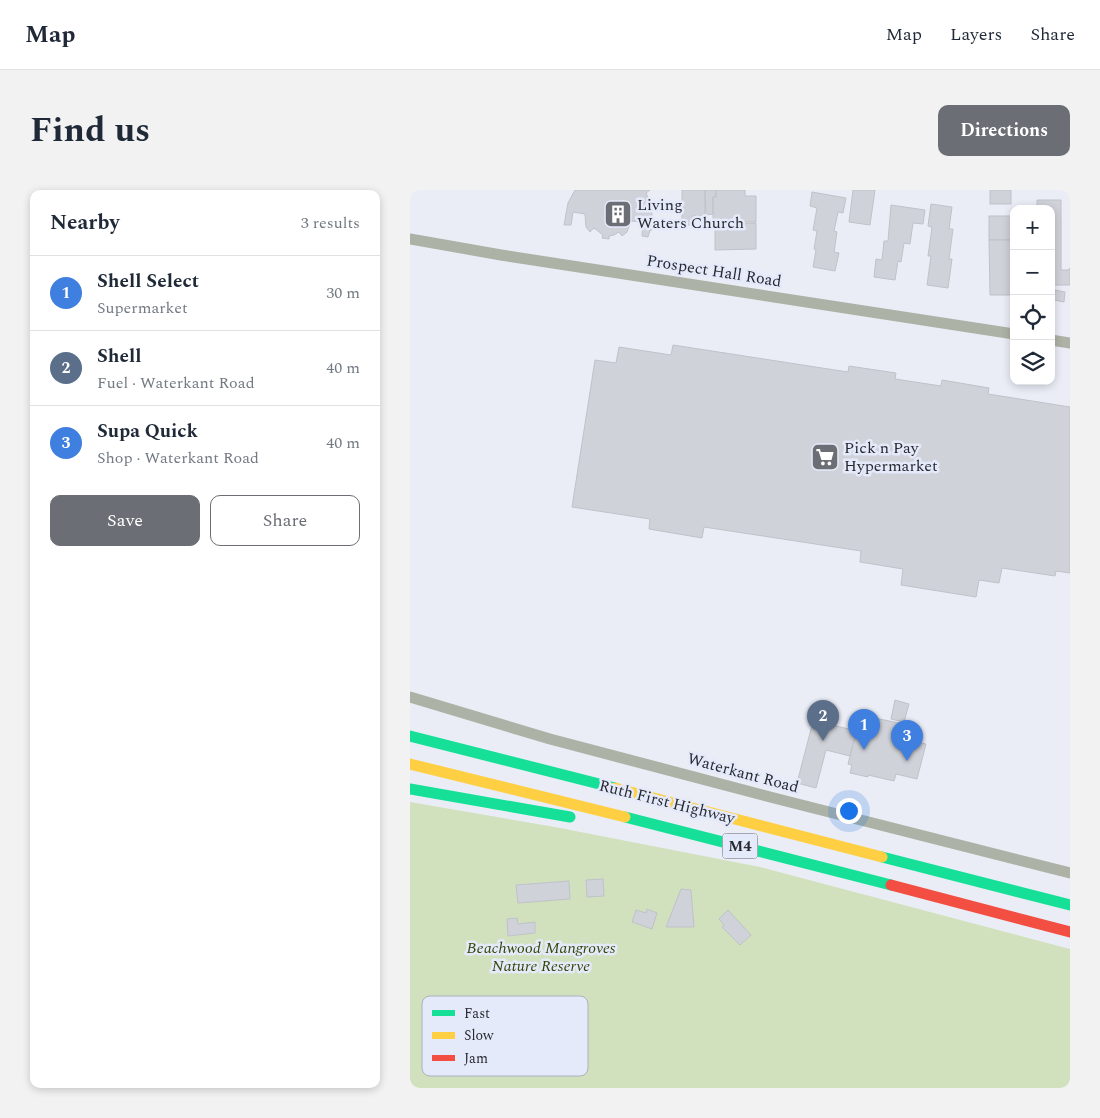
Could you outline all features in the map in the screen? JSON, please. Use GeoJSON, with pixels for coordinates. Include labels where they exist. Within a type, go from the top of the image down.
{"type":"FeatureCollection","features":[{"type":"Feature","properties":{"kind":"highway","name":"Ruth First Highway"},"geometry":{"type":"LineString","coordinates":[[410,736],[1070,904]]}},
{"type":"Feature","properties":{"kind":"highway","name":"Ruth First Highway"},"geometry":{"type":"LineString","coordinates":[[410,764],[728,843],[1070,932]]}},
{"type":"Feature","properties":{"kind":"highway"},"geometry":{"type":"LineString","coordinates":[[410,789],[728,843]]}},
{"type":"Feature","properties":{"kind":"street","name":"Prospect Hall Road"},"geometry":{"type":"LineString","coordinates":[[410,240],[1010,333]]}},
{"type":"Feature","properties":{"kind":"street"},"geometry":{"type":"LineString","coordinates":[[1055,341],[1070,343]]}},
{"type":"Feature","properties":{"kind":"street","name":"Waterkant Road"},"geometry":{"type":"LineString","coordinates":[[410,697],[550,739],[1070,873]]}},
{"type":"Feature","properties":{"kind":"green space","name":"Beachwood Mangroves Nature Reserve"},"geometry":{"type":"Polygon","coordinates":[[[410,802],[555,827],[760,867],[1070,949],[1070,1088],[410,1088],[410,802]]]}},
{"type":"Feature","properties":{"kind":"building","name":"Living Waters Church"},"geometry":{"type":"Polygon","coordinates":[[[575,190],[650,190],[646,193],[651,205],[652,215],[651,231],[648,237],[642,236],[643,222],[631,221],[627,232],[622,236],[619,232],[609,236],[609,239],[602,238],[603,235],[594,228],[590,232],[586,227],[585,214],[573,212],[571,225],[564,225],[568,203],[575,190]]]}},
{"type":"Feature","properties":{"kind":"building"},"geometry":{"type":"Polygon","coordinates":[[[682,190],[705,190],[705,216],[692,216],[692,225],[682,225],[682,190]]]}},
{"type":"Feature","properties":{"kind":"building"},"geometry":{"type":"Polygon","coordinates":[[[705,190],[716,190],[716,197],[713,197],[713,214],[706,215],[705,190]]]}},
{"type":"Feature","properties":{"kind":"building"},"geometry":{"type":"Polygon","coordinates":[[[716,190],[745,190],[745,196],[756,196],[756,222],[713,222],[713,197],[716,197],[716,190]]]}},
{"type":"Feature","properties":{"kind":"building"},"geometry":{"type":"Polygon","coordinates":[[[853,190],[875,190],[870,225],[849,222],[853,190]]]}},
{"type":"Feature","properties":{"kind":"building"},"geometry":{"type":"Polygon","coordinates":[[[990,190],[1011,190],[1011,204],[990,204],[990,190]]]}},
{"type":"Feature","properties":{"kind":"building"},"geometry":{"type":"Polygon","coordinates":[[[812,192],[846,198],[843,213],[838,212],[834,231],[837,232],[834,252],[839,253],[835,271],[813,267],[817,231],[813,230],[817,208],[810,206],[812,192]]]}},
{"type":"Feature","properties":{"kind":"building"},"geometry":{"type":"Polygon","coordinates":[[[1037,200],[1061,200],[1061,270],[1068,270],[1070,268],[1070,285],[1055,285],[1055,205],[1037,205],[1037,200]]]}},
{"type":"Feature","properties":{"kind":"building"},"geometry":{"type":"Polygon","coordinates":[[[931,204],[952,207],[949,229],[953,229],[949,259],[952,259],[948,288],[927,285],[931,256],[928,256],[932,227],[928,226],[931,204]]]}},
{"type":"Feature","properties":{"kind":"building"},"geometry":{"type":"Polygon","coordinates":[[[891,205],[925,210],[923,224],[913,223],[910,244],[904,243],[901,262],[898,261],[895,280],[874,277],[876,259],[882,260],[884,241],[888,241],[891,205]]]}},
{"type":"Feature","properties":{"kind":"building"},"geometry":{"type":"Polygon","coordinates":[[[989,216],[1010,216],[1010,240],[989,240],[989,216]]]}},
{"type":"Feature","properties":{"kind":"building"},"geometry":{"type":"Polygon","coordinates":[[[756,223],[756,249],[715,250],[715,224],[756,223]]]}},
{"type":"Feature","properties":{"kind":"building"},"geometry":{"type":"Polygon","coordinates":[[[989,240],[1010,240],[1010,295],[990,295],[989,240]]]}},
{"type":"Feature","properties":{"kind":"building"},"geometry":{"type":"Polygon","coordinates":[[[1055,290],[1065,292],[1064,302],[1055,300],[1055,290]]]}},
{"type":"Feature","properties":{"kind":"building","name":"Pick n Pay Hypermarket"},"geometry":{"type":"Polygon","coordinates":[[[673,345],[848,372],[849,366],[896,373],[895,379],[941,386],[942,380],[989,388],[988,394],[1070,407],[1070,573],[1056,571],[1055,576],[1002,568],[999,583],[979,580],[976,597],[901,585],[903,569],[860,562],[861,551],[704,527],[702,538],[649,529],[650,519],[572,507],[595,360],[616,363],[619,347],[671,355],[673,345]]]}},
{"type":"Feature","properties":{"kind":"building"},"geometry":{"type":"Polygon","coordinates":[[[895,700],[909,704],[904,722],[891,719],[895,700]]]}},
{"type":"Feature","properties":{"kind":"building"},"geometry":{"type":"Polygon","coordinates":[[[817,706],[836,711],[832,725],[857,731],[850,756],[826,750],[816,788],[797,783],[817,706]]]}},
{"type":"Feature","properties":{"kind":"building"},"geometry":{"type":"Polygon","coordinates":[[[861,715],[908,725],[905,739],[926,744],[917,779],[896,774],[894,781],[850,773],[852,765],[848,764],[861,715]]]}},
{"type":"Feature","properties":{"kind":"building"},"geometry":{"type":"Polygon","coordinates":[[[603,879],[604,896],[587,897],[586,880],[603,879]]]}},
{"type":"Feature","properties":{"kind":"building"},"geometry":{"type":"Polygon","coordinates":[[[569,881],[570,899],[518,903],[516,885],[569,881]]]}},
{"type":"Feature","properties":{"kind":"building"},"geometry":{"type":"Polygon","coordinates":[[[681,889],[691,890],[694,927],[666,927],[681,889]]]}},
{"type":"Feature","properties":{"kind":"building"},"geometry":{"type":"Polygon","coordinates":[[[647,909],[657,913],[652,929],[632,922],[636,910],[646,913],[647,909]]]}},
{"type":"Feature","properties":{"kind":"building"},"geometry":{"type":"Polygon","coordinates":[[[728,910],[751,935],[740,945],[722,927],[724,925],[719,919],[728,910]]]}},
{"type":"Feature","properties":{"kind":"building"},"geometry":{"type":"Polygon","coordinates":[[[517,918],[518,924],[535,922],[535,933],[508,936],[507,919],[517,918]]]}},
{"type":"Feature","properties":{"kind":"traffic: fast"},"geometry":{"type":"LineString","coordinates":[[410,736],[615,788]]}},
{"type":"Feature","properties":{"kind":"traffic: fast"},"geometry":{"type":"LineString","coordinates":[[410,789],[570,817]]}},
{"type":"Feature","properties":{"kind":"traffic: fast"},"geometry":{"type":"LineString","coordinates":[[625,817],[891,885]]}},
{"type":"Feature","properties":{"kind":"traffic: fast"},"geometry":{"type":"LineString","coordinates":[[882,857],[1070,905]]}},
{"type":"Feature","properties":{"kind":"traffic: slow"},"geometry":{"type":"LineString","coordinates":[[410,764],[625,817]]}},
{"type":"Feature","properties":{"kind":"traffic: slow"},"geometry":{"type":"LineString","coordinates":[[615,788],[882,857]]}},
{"type":"Feature","properties":{"kind":"traffic: jam"},"geometry":{"type":"LineString","coordinates":[[891,885],[1070,932]]}},
{"type":"Feature","properties":{"kind":"place","name":"Living Waters Church"},"geometry":{"type":"Point","coordinates":[618,214]}},
{"type":"Feature","properties":{"kind":"place","name":"Pick n Pay Hypermarket"},"geometry":{"type":"Point","coordinates":[825,457]}},
{"type":"Feature","properties":{"kind":"place","name":"Shell"},"geometry":{"type":"Point","coordinates":[823,741]}},
{"type":"Feature","properties":{"kind":"place","name":"Shell Select"},"geometry":{"type":"Point","coordinates":[864,750]}},
{"type":"Feature","properties":{"kind":"place","name":"Supa Quick"},"geometry":{"type":"Point","coordinates":[907,761]}}]}
